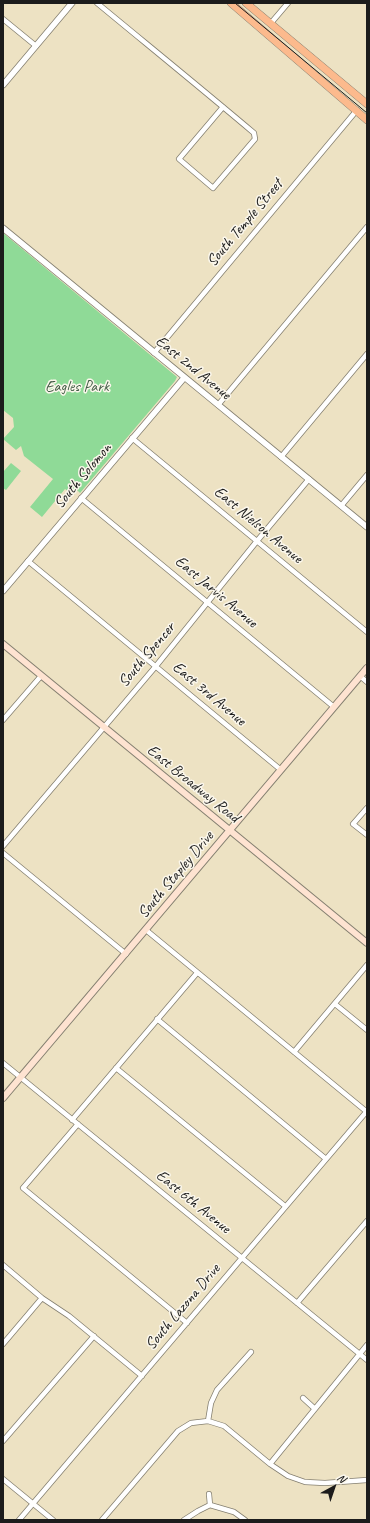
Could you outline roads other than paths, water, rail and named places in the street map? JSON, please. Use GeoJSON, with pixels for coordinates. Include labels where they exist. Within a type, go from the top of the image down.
{"type":"FeatureCollection","features":[{"type":"Feature","properties":{"kind":"main road"},"geometry":{"type":"LineString","coordinates":[[231,3],[367,120]]}},
{"type":"Feature","properties":{"kind":"main road"},"geometry":{"type":"LineString","coordinates":[[246,3],[367,104]]}},
{"type":"Feature","properties":{"kind":"main road","name":"East Broadway Road"},"geometry":{"type":"LineString","coordinates":[[3,644],[367,943]]}},
{"type":"Feature","properties":{"kind":"main road","name":"South Stapley Drive"},"geometry":{"type":"LineString","coordinates":[[3,1098],[367,668]]}},
{"type":"Feature","properties":{"kind":"street"},"geometry":{"type":"LineString","coordinates":[[3,85],[72,3]]}},
{"type":"Feature","properties":{"kind":"street"},"geometry":{"type":"LineString","coordinates":[[97,3],[223,107],[254,133],[255,139],[213,188],[179,159],[223,107]]}},
{"type":"Feature","properties":{"kind":"street"},"geometry":{"type":"LineString","coordinates":[[271,24],[288,3]]}},
{"type":"Feature","properties":{"kind":"street"},"geometry":{"type":"LineString","coordinates":[[3,19],[36,46]]}},
{"type":"Feature","properties":{"kind":"street","name":"South Temple Street"},"geometry":{"type":"LineString","coordinates":[[154,353],[357,110]]}},
{"type":"Feature","properties":{"kind":"street"},"geometry":{"type":"LineString","coordinates":[[218,405],[367,227]]}},
{"type":"Feature","properties":{"kind":"street","name":"East 2nd Avenue"},"geometry":{"type":"LineString","coordinates":[[3,228],[367,527]]}},
{"type":"Feature","properties":{"kind":"street"},"geometry":{"type":"LineString","coordinates":[[281,457],[367,354]]}},
{"type":"Feature","properties":{"kind":"street","name":"South Solomon"},"geometry":{"type":"LineString","coordinates":[[3,591],[184,378]]}},
{"type":"Feature","properties":{"kind":"street","name":"East Nielson Avenue"},"geometry":{"type":"LineString","coordinates":[[132,438],[367,632]]}},
{"type":"Feature","properties":{"kind":"street"},"geometry":{"type":"LineString","coordinates":[[341,506],[367,475]]}},
{"type":"Feature","properties":{"kind":"street","name":"South Spencer"},"geometry":{"type":"LineString","coordinates":[[3,846],[156,666],[309,479]]}},
{"type":"Feature","properties":{"kind":"street","name":"East Jarvis Avenue"},"geometry":{"type":"LineString","coordinates":[[82,498],[334,706]]}},
{"type":"Feature","properties":{"kind":"street","name":"East 3rd Avenue"},"geometry":{"type":"LineString","coordinates":[[28,561],[281,770]]}},
{"type":"Feature","properties":{"kind":"street"},"geometry":{"type":"LineString","coordinates":[[3,720],[41,676]]}},
{"type":"Feature","properties":{"kind":"street"},"geometry":{"type":"LineString","coordinates":[[360,676],[367,682]]}},
{"type":"Feature","properties":{"kind":"street"},"geometry":{"type":"LineString","coordinates":[[367,808],[354,824],[367,835]]}},
{"type":"Feature","properties":{"kind":"street"},"geometry":{"type":"LineString","coordinates":[[3,853],[126,954]]}},
{"type":"Feature","properties":{"kind":"street"},"geometry":{"type":"LineString","coordinates":[[146,930],[367,1111]]}},
{"type":"Feature","properties":{"kind":"street"},"geometry":{"type":"LineString","coordinates":[[294,1052],[367,965]]}},
{"type":"Feature","properties":{"kind":"street"},"geometry":{"type":"LineString","coordinates":[[72,1120],[197,972]]}},
{"type":"Feature","properties":{"kind":"street"},"geometry":{"type":"LineString","coordinates":[[335,1004],[367,1030]]}},
{"type":"Feature","properties":{"kind":"street"},"geometry":{"type":"LineString","coordinates":[[157,1019],[326,1159]]}},
{"type":"Feature","properties":{"kind":"street","name":"East 6th Avenue"},"geometry":{"type":"LineString","coordinates":[[3,1063],[367,1360]]}},
{"type":"Feature","properties":{"kind":"street"},"geometry":{"type":"LineString","coordinates":[[116,1068],[285,1206]]}},
{"type":"Feature","properties":{"kind":"street","name":"South Lazona Drive"},"geometry":{"type":"LineString","coordinates":[[19,1520],[367,1111]]}},
{"type":"Feature","properties":{"kind":"street"},"geometry":{"type":"LineString","coordinates":[[78,1124],[23,1188],[187,1323]]}},
{"type":"Feature","properties":{"kind":"street"},"geometry":{"type":"LineString","coordinates":[[297,1303],[367,1221]]}},
{"type":"Feature","properties":{"kind":"street"},"geometry":{"type":"LineString","coordinates":[[3,1265],[42,1298],[69,1316],[142,1376]]}},
{"type":"Feature","properties":{"kind":"street"},"geometry":{"type":"LineString","coordinates":[[3,1344],[42,1298]]}},
{"type":"Feature","properties":{"kind":"street"},"geometry":{"type":"LineString","coordinates":[[3,1441],[94,1336]]}},
{"type":"Feature","properties":{"kind":"street"},"geometry":{"type":"LineString","coordinates":[[270,1464],[367,1345]]}},
{"type":"Feature","properties":{"kind":"street"},"geometry":{"type":"LineString","coordinates":[[208,1421],[211,1403],[217,1390],[251,1352]]}},
{"type":"Feature","properties":{"kind":"street"},"geometry":{"type":"LineString","coordinates":[[303,1398],[316,1409]]}},
{"type":"Feature","properties":{"kind":"street"},"geometry":{"type":"LineString","coordinates":[[102,1520],[178,1431],[191,1423],[208,1421],[224,1426],[270,1464],[288,1476],[305,1482],[325,1483],[367,1480]]}},
{"type":"Feature","properties":{"kind":"street"},"geometry":{"type":"LineString","coordinates":[[3,1479],[53,1520]]}},
{"type":"Feature","properties":{"kind":"street"},"geometry":{"type":"LineString","coordinates":[[208,1494],[210,1505]]}},
{"type":"Feature","properties":{"kind":"street"},"geometry":{"type":"LineString","coordinates":[[184,1520],[210,1505],[234,1512],[245,1520]]}},
{"type":"Feature","properties":{"kind":"tram line"},"geometry":{"type":"LineString","coordinates":[[235,3],[367,113]]}},
{"type":"Feature","properties":{"kind":"park label","name":"Eagles Park"},"geometry":{"type":"Point","coordinates":[77,387]}}]}
